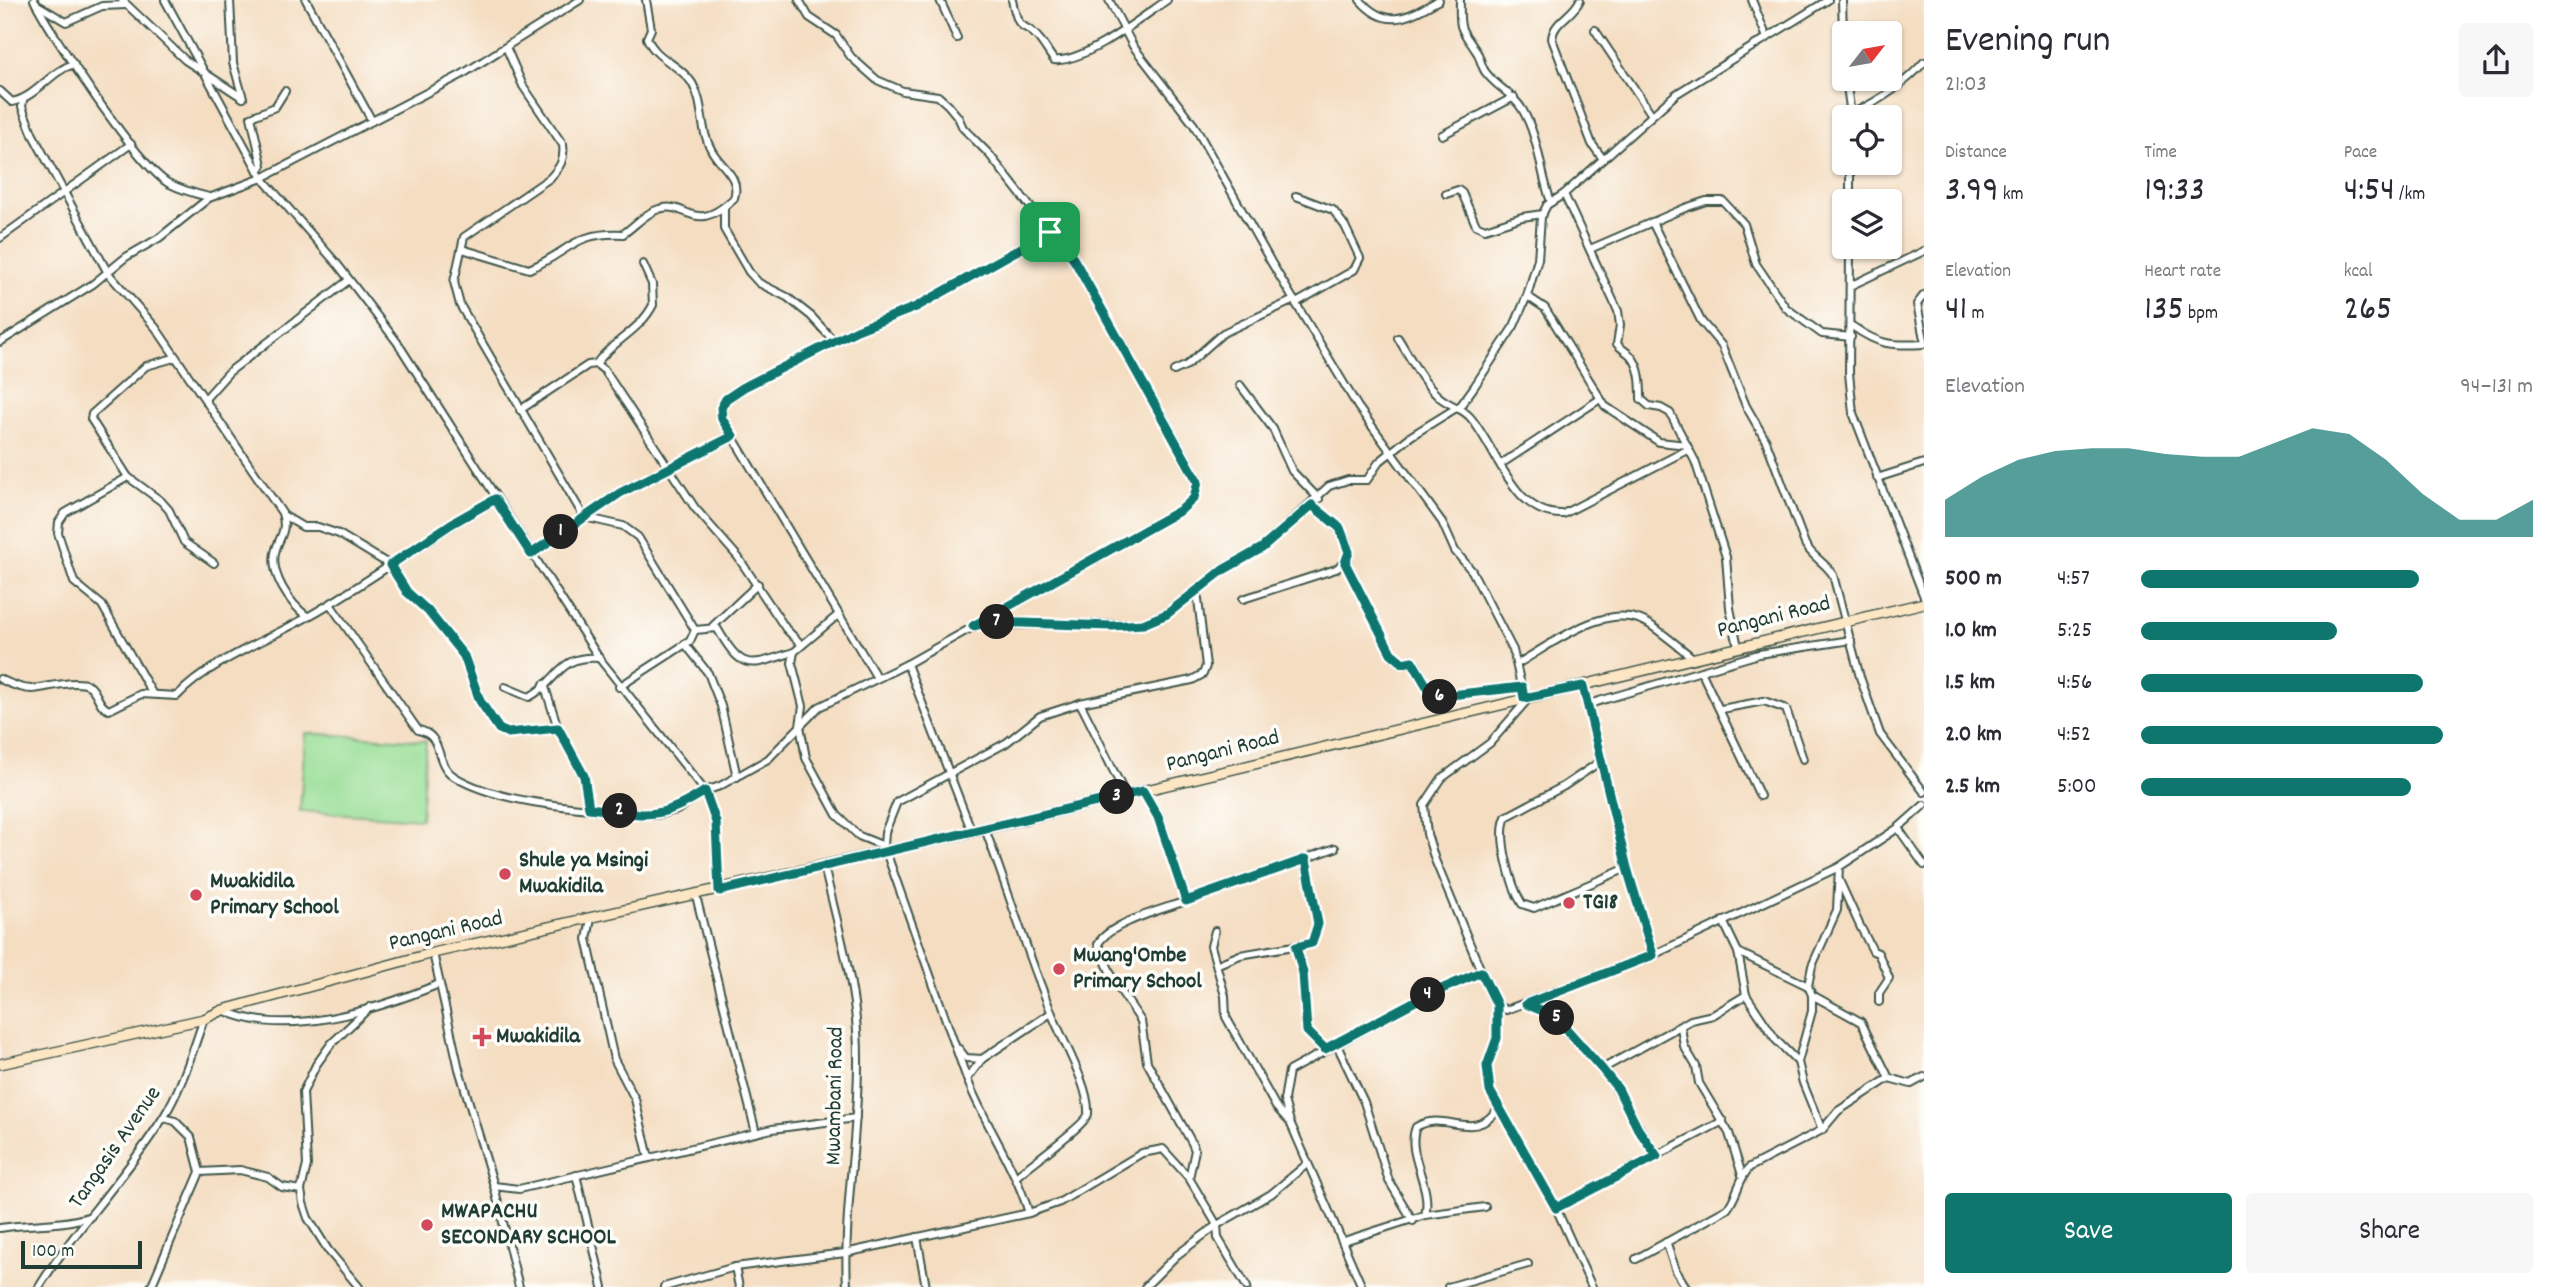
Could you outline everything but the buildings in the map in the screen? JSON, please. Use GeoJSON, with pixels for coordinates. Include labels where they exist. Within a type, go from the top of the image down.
{"type":"FeatureCollection","features":[{"type":"Feature","properties":{"kind":"main road","name":"Pangani Road"},"geometry":{"type":"LineString","coordinates":[[1,1063],[204,1019],[223,1010],[433,953],[591,919],[654,902],[719,891],[884,849],[985,829],[1924,603]]}},
{"type":"Feature","properties":{"kind":"street"},"geometry":{"type":"LineString","coordinates":[[165,0],[262,178],[349,279],[397,342],[599,658],[619,687],[705,791],[716,822],[719,891]]}},
{"type":"Feature","properties":{"kind":"street"},"geometry":{"type":"LineString","coordinates":[[35,2],[66,22],[102,6],[124,2],[185,60],[243,98],[233,63],[230,0]]}},
{"type":"Feature","properties":{"kind":"street"},"geometry":{"type":"LineString","coordinates":[[306,0],[372,121]]}},
{"type":"Feature","properties":{"kind":"street"},"geometry":{"type":"LineString","coordinates":[[0,342],[108,272],[126,257],[159,238],[209,198],[262,178],[461,75],[580,0]]}},
{"type":"Feature","properties":{"kind":"street"},"geometry":{"type":"LineString","coordinates":[[462,249],[529,269],[584,236],[598,232],[623,234],[648,213],[662,207],[703,217],[724,207],[734,198],[735,180],[712,153],[705,138],[699,99],[693,84],[680,69],[661,58],[650,47],[647,38],[651,29],[646,0]]}},
{"type":"Feature","properties":{"kind":"street"},"geometry":{"type":"LineString","coordinates":[[330,604],[418,730],[429,732],[436,740],[447,772],[505,796],[657,815],[677,810],[705,791],[768,760],[819,707],[907,664],[1181,510],[1194,498],[1198,482],[1062,240],[1050,232],[989,154],[963,128],[948,105],[938,96],[903,91],[877,80],[850,57],[836,35],[809,17],[799,0]]}},
{"type":"Feature","properties":{"kind":"street"},"geometry":{"type":"LineString","coordinates":[[940,0],[957,38]]}},
{"type":"Feature","properties":{"kind":"street"},"geometry":{"type":"LineString","coordinates":[[1012,0],[1015,19],[1021,27],[1040,39],[1054,60],[1066,61],[1125,28],[1167,0]]}},
{"type":"Feature","properties":{"kind":"street"},"geometry":{"type":"LineString","coordinates":[[1109,0],[1133,46],[1194,125],[1358,407],[1442,522],[1455,551],[1472,571],[1517,664],[1527,697],[1490,743],[1441,778],[1424,806],[1427,834],[1434,860],[1497,1005],[1497,1038],[1487,1073],[1490,1091],[1556,1208],[1592,1287]]}},
{"type":"Feature","properties":{"kind":"street"},"geometry":{"type":"LineString","coordinates":[[1360,0],[1371,13],[1396,20],[1439,0]]}},
{"type":"Feature","properties":{"kind":"street"},"geometry":{"type":"LineString","coordinates":[[1460,0],[1458,15],[1461,34],[1477,54],[1486,73],[1514,97],[1529,124],[1541,176],[1551,202]]}},
{"type":"Feature","properties":{"kind":"street"},"geometry":{"type":"LineString","coordinates":[[1580,0],[1576,9],[1557,24],[1552,39],[1592,144],[1604,159]]}},
{"type":"Feature","properties":{"kind":"street"},"geometry":{"type":"LineString","coordinates":[[1752,0],[1767,38]]}},
{"type":"Feature","properties":{"kind":"street"},"geometry":{"type":"LineString","coordinates":[[973,626],[992,622],[1112,626],[1143,624],[1167,614],[1223,570],[1262,548],[1319,499],[1329,486],[1340,481],[1367,480],[1391,453],[1455,408],[1467,396],[1514,326],[1527,296],[1538,259],[1543,214],[1551,202],[1564,194],[1652,115],[1713,68],[1828,0]]}},
{"type":"Feature","properties":{"kind":"street"},"geometry":{"type":"LineString","coordinates":[[1842,0],[1843,21]]}},
{"type":"Feature","properties":{"kind":"street"},"geometry":{"type":"LineString","coordinates":[[35,2],[48,28],[131,144],[167,182],[209,198]]}},
{"type":"Feature","properties":{"kind":"street"},"geometry":{"type":"LineString","coordinates":[[1595,30],[1652,115]]}},
{"type":"Feature","properties":{"kind":"street"},"geometry":{"type":"LineString","coordinates":[[506,47],[523,86],[563,145],[564,153],[561,166],[550,178],[464,237],[454,282],[460,305],[584,517],[623,526],[638,537],[695,630]]}},
{"type":"Feature","properties":{"kind":"street"},"geometry":{"type":"LineString","coordinates":[[1871,105],[1909,80],[1924,62]]}},
{"type":"Feature","properties":{"kind":"street"},"geometry":{"type":"LineString","coordinates":[[0,91],[12,102],[23,100],[61,68],[74,64]]}},
{"type":"Feature","properties":{"kind":"street"},"geometry":{"type":"LineString","coordinates":[[258,171],[261,165],[251,117],[275,107],[285,91]]}},
{"type":"Feature","properties":{"kind":"street"},"geometry":{"type":"LineString","coordinates":[[1442,135],[1514,97]]}},
{"type":"Feature","properties":{"kind":"street"},"geometry":{"type":"LineString","coordinates":[[23,100],[22,107],[33,135],[108,272],[156,328],[282,513],[286,526],[274,559],[277,573],[294,607],[308,617]]}},
{"type":"Feature","properties":{"kind":"street"},"geometry":{"type":"LineString","coordinates":[[0,238],[131,144]]}},
{"type":"Feature","properties":{"kind":"street"},"geometry":{"type":"LineString","coordinates":[[1446,194],[1458,190],[1462,192],[1476,225],[1485,229],[1522,217],[1543,214]]}},
{"type":"Feature","properties":{"kind":"street"},"geometry":{"type":"LineString","coordinates":[[1564,194],[1618,311],[1620,325],[1617,344],[1630,354],[1637,366],[1642,382],[1641,399],[1649,406],[1661,408],[1670,414],[1688,447],[1726,557],[1730,608],[1738,647]]}},
{"type":"Feature","properties":{"kind":"street"},"geometry":{"type":"LineString","coordinates":[[1174,371],[1187,365],[1223,333],[1295,301],[1354,270],[1360,258],[1345,226],[1333,210],[1296,196]]}},
{"type":"Feature","properties":{"kind":"street"},"geometry":{"type":"LineString","coordinates":[[1590,249],[1706,201],[1723,201],[1744,224],[1756,264],[1786,308],[1822,334],[1851,337]]}},
{"type":"Feature","properties":{"kind":"street"},"geometry":{"type":"LineString","coordinates":[[724,207],[724,229],[749,272],[759,283],[787,297],[811,316],[834,341]]}},
{"type":"Feature","properties":{"kind":"street"},"geometry":{"type":"LineString","coordinates":[[1651,222],[1701,321],[1722,346],[1746,406],[1766,441],[1805,544],[1812,557],[1827,565],[1833,575],[1880,734],[1924,792]]}},
{"type":"Feature","properties":{"kind":"street"},"geometry":{"type":"LineString","coordinates":[[877,678],[722,419],[721,408],[726,399],[790,361],[916,307],[1050,232]]}},
{"type":"Feature","properties":{"kind":"street"},"geometry":{"type":"LineString","coordinates":[[1852,285],[1924,251]]}},
{"type":"Feature","properties":{"kind":"street"},"geometry":{"type":"LineString","coordinates":[[1851,259],[1852,326],[1849,373],[1853,413],[1924,597]]}},
{"type":"Feature","properties":{"kind":"street"},"geometry":{"type":"LineString","coordinates":[[520,410],[588,365],[596,364],[615,342],[631,332],[653,305],[652,284],[643,264]]}},
{"type":"Feature","properties":{"kind":"street"},"geometry":{"type":"LineString","coordinates":[[205,399],[229,372],[349,279]]}},
{"type":"Feature","properties":{"kind":"street"},"geometry":{"type":"LineString","coordinates":[[1924,295],[1917,304],[1924,339]]}},
{"type":"Feature","properties":{"kind":"street"},"geometry":{"type":"LineString","coordinates":[[1527,296],[1545,308],[1605,406],[1659,442],[1688,447]]}},
{"type":"Feature","properties":{"kind":"street"},"geometry":{"type":"LineString","coordinates":[[1852,326],[1875,342],[1896,346],[1924,344]]}},
{"type":"Feature","properties":{"kind":"street"},"geometry":{"type":"LineString","coordinates":[[1398,338],[1437,396],[1467,413],[1533,507],[1547,514],[1563,514],[1688,447]]}},
{"type":"Feature","properties":{"kind":"street"},"geometry":{"type":"LineString","coordinates":[[174,358],[146,366],[92,414],[97,432],[128,477],[161,501],[169,510],[184,542],[214,563]]}},
{"type":"Feature","properties":{"kind":"street"},"geometry":{"type":"LineString","coordinates":[[596,364],[606,371],[695,508],[758,584],[786,629],[802,645]]}},
{"type":"Feature","properties":{"kind":"street"},"geometry":{"type":"LineString","coordinates":[[1240,385],[1273,429],[1292,471],[1319,499]]}},
{"type":"Feature","properties":{"kind":"street"},"geometry":{"type":"LineString","coordinates":[[1501,464],[1600,398]]}},
{"type":"Feature","properties":{"kind":"street"},"geometry":{"type":"LineString","coordinates":[[531,554],[620,493],[733,436]]}},
{"type":"Feature","properties":{"kind":"street"},"geometry":{"type":"LineString","coordinates":[[1877,478],[1924,463]]}},
{"type":"Feature","properties":{"kind":"street"},"geometry":{"type":"LineString","coordinates":[[128,477],[65,513],[59,522],[58,533],[74,582],[102,605],[152,693]]}},
{"type":"Feature","properties":{"kind":"street"},"geometry":{"type":"LineString","coordinates":[[0,679],[31,689],[50,684],[86,684],[92,688],[101,705],[109,710],[141,694],[177,696],[210,671],[330,604],[451,524],[495,499]]}},
{"type":"Feature","properties":{"kind":"street"},"geometry":{"type":"LineString","coordinates":[[1243,599],[1303,581],[1345,563],[1349,552],[1340,528],[1312,505]]}},
{"type":"Feature","properties":{"kind":"street"},"geometry":{"type":"LineString","coordinates":[[282,513],[303,527],[318,527],[339,534],[390,565],[407,592],[428,611],[464,656],[480,701],[499,729],[508,733],[558,728]]}},
{"type":"Feature","properties":{"kind":"street"},"geometry":{"type":"LineString","coordinates":[[1345,563],[1391,653],[1403,663],[1412,661],[1416,665],[1433,697],[1522,687]]}},
{"type":"Feature","properties":{"kind":"street"},"geometry":{"type":"LineString","coordinates":[[619,687],[685,644],[695,630],[713,626],[758,584]]}},
{"type":"Feature","properties":{"kind":"street"},"geometry":{"type":"LineString","coordinates":[[1029,1213],[1017,1176],[978,1106],[967,1079],[884,849],[885,832],[897,802],[1006,743],[1040,716],[1080,703],[1192,680],[1203,674],[1206,666],[1197,591]]}},
{"type":"Feature","properties":{"kind":"street"},"geometry":{"type":"LineString","coordinates":[[713,626],[741,661],[749,665],[794,652],[838,615]]}},
{"type":"Feature","properties":{"kind":"street"},"geometry":{"type":"LineString","coordinates":[[1517,664],[1578,628],[1612,618],[1629,618],[1647,623],[1693,658]]}},
{"type":"Feature","properties":{"kind":"street"},"geometry":{"type":"LineString","coordinates":[[1589,704],[1759,654],[1851,640]]}},
{"type":"Feature","properties":{"kind":"street"},"geometry":{"type":"LineString","coordinates":[[685,644],[708,673],[721,706],[737,777]]}},
{"type":"Feature","properties":{"kind":"street"},"geometry":{"type":"LineString","coordinates":[[794,652],[792,663],[803,706],[800,726],[806,758],[837,815],[859,836],[884,849]]}},
{"type":"Feature","properties":{"kind":"street"},"geometry":{"type":"LineString","coordinates":[[505,687],[529,697],[570,661],[579,657],[599,658]]}},
{"type":"Feature","properties":{"kind":"street"},"geometry":{"type":"LineString","coordinates":[[907,664],[971,832]]}},
{"type":"Feature","properties":{"kind":"street"},"geometry":{"type":"LineString","coordinates":[[1701,671],[1760,796]]}},
{"type":"Feature","properties":{"kind":"street"},"geometry":{"type":"LineString","coordinates":[[544,684],[558,728],[584,776],[589,808]]}},
{"type":"Feature","properties":{"kind":"street"},"geometry":{"type":"LineString","coordinates":[[1583,686],[1627,868],[1653,955]]}},
{"type":"Feature","properties":{"kind":"street"},"geometry":{"type":"LineString","coordinates":[[1721,709],[1764,701],[1786,709],[1803,759]]}},
{"type":"Feature","properties":{"kind":"street"},"geometry":{"type":"LineString","coordinates":[[1080,703],[1095,731],[1100,749],[1126,795]]}},
{"type":"Feature","properties":{"kind":"street"},"geometry":{"type":"LineString","coordinates":[[1601,761],[1564,786],[1506,817],[1503,836],[1511,879],[1522,904],[1534,908],[1627,868]]}},
{"type":"Feature","properties":{"kind":"street"},"geometry":{"type":"LineString","coordinates":[[1143,791],[1158,817],[1186,901]]}},
{"type":"Feature","properties":{"kind":"street"},"geometry":{"type":"LineString","coordinates":[[1497,1005],[1506,1010],[1526,1004],[1653,955],[1839,867],[1898,828],[1924,805]]}},
{"type":"Feature","properties":{"kind":"street"},"geometry":{"type":"LineString","coordinates":[[1898,828],[1924,865]]}},
{"type":"Feature","properties":{"kind":"street"},"geometry":{"type":"LineString","coordinates":[[985,829],[1051,1013],[1081,1084],[1088,1115],[1083,1126],[1054,1144],[1017,1176]]}},
{"type":"Feature","properties":{"kind":"street"},"geometry":{"type":"LineString","coordinates":[[1188,1178],[1195,1150],[1147,1062],[1141,1021],[1114,981],[1098,944],[1107,934],[1128,922],[1335,848]]}},
{"type":"Feature","properties":{"kind":"street"},"geometry":{"type":"LineString","coordinates":[[1218,964],[1240,955],[1312,943],[1318,924],[1306,859]]}},
{"type":"Feature","properties":{"kind":"street","name":"Mwambani Road"},"geometry":{"type":"LineString","coordinates":[[824,866],[854,1003],[859,1055],[845,1254],[847,1287]]}},
{"type":"Feature","properties":{"kind":"street"},"geometry":{"type":"LineString","coordinates":[[1798,1062],[1812,1011],[1812,995],[1808,986],[1812,966],[1837,910],[1839,867]]}},
{"type":"Feature","properties":{"kind":"street"},"geometry":{"type":"LineString","coordinates":[[1838,878],[1869,944],[1887,970],[1889,978],[1879,993],[1879,1002]]}},
{"type":"Feature","properties":{"kind":"street"},"geometry":{"type":"LineString","coordinates":[[696,896],[756,1133]]}},
{"type":"Feature","properties":{"kind":"street"},"geometry":{"type":"LineString","coordinates":[[591,919],[587,939],[614,1059],[635,1099],[649,1158]]}},
{"type":"Feature","properties":{"kind":"street"},"geometry":{"type":"LineString","coordinates":[[1724,921],[1738,952],[1746,995],[1776,1040],[1798,1062],[1822,1130]]}},
{"type":"Feature","properties":{"kind":"street"},"geometry":{"type":"LineString","coordinates":[[1215,930],[1210,946],[1218,964],[1227,1007],[1226,1017],[1276,1107],[1290,1122]]}},
{"type":"Feature","properties":{"kind":"street"},"geometry":{"type":"LineString","coordinates":[[1296,947],[1303,973],[1307,1031],[1325,1049]]}},
{"type":"Feature","properties":{"kind":"street"},"geometry":{"type":"LineString","coordinates":[[1738,952],[1808,986]]}},
{"type":"Feature","properties":{"kind":"street"},"geometry":{"type":"LineString","coordinates":[[433,953],[519,1287]]}},
{"type":"Feature","properties":{"kind":"street"},"geometry":{"type":"LineString","coordinates":[[1362,1287],[1290,1122],[1284,1100],[1284,1083],[1289,1071],[1325,1049],[1423,997],[1481,972]]}},
{"type":"Feature","properties":{"kind":"street"},"geometry":{"type":"LineString","coordinates":[[223,1010],[237,1017],[283,1023],[336,1017],[439,984]]}},
{"type":"Feature","properties":{"kind":"street"},"geometry":{"type":"LineString","coordinates":[[1602,1069],[1691,1020],[1713,1015],[1746,995]]}},
{"type":"Feature","properties":{"kind":"street"},"geometry":{"type":"LineString","coordinates":[[1812,995],[1861,1022],[1880,1065],[1889,1078],[1924,1087]]}},
{"type":"Feature","properties":{"kind":"street"},"geometry":{"type":"LineString","coordinates":[[1526,1004],[1555,1016],[1602,1069],[1618,1089],[1638,1129],[1657,1156]]}},
{"type":"Feature","properties":{"kind":"street"},"geometry":{"type":"LineString","coordinates":[[359,1287],[328,1250],[309,1218],[301,1190],[307,1165],[303,1133],[306,1083],[337,1037],[370,1007]]}},
{"type":"Feature","properties":{"kind":"street"},"geometry":{"type":"LineString","coordinates":[[967,1079],[982,1059],[1051,1013]]}},
{"type":"Feature","properties":{"kind":"street","name":"Tangasis Avenue"},"geometry":{"type":"LineString","coordinates":[[40,1287],[63,1248],[91,1216],[163,1118],[178,1092],[204,1019]]}},
{"type":"Feature","properties":{"kind":"street"},"geometry":{"type":"LineString","coordinates":[[1636,1259],[1727,1209],[1736,1198],[1742,1175],[1737,1150],[1723,1121],[1699,1083],[1696,1066],[1684,1046],[1681,1027]]}},
{"type":"Feature","properties":{"kind":"street"},"geometry":{"type":"LineString","coordinates":[[1336,1044],[1364,1102],[1389,1181],[1413,1221]]}},
{"type":"Feature","properties":{"kind":"street"},"geometry":{"type":"LineString","coordinates":[[957,1048],[966,1058],[982,1059]]}},
{"type":"Feature","properties":{"kind":"street"},"geometry":{"type":"LineString","coordinates":[[1911,1084],[1924,1077]]}},
{"type":"Feature","properties":{"kind":"street"},"geometry":{"type":"LineString","coordinates":[[1742,1175],[1762,1158],[1822,1130],[1838,1111],[1889,1078]]}},
{"type":"Feature","properties":{"kind":"street"},"geometry":{"type":"LineString","coordinates":[[1425,1215],[1425,1190],[1414,1142],[1416,1127],[1436,1122],[1473,1127],[1494,1115],[1499,1107]]}},
{"type":"Feature","properties":{"kind":"street"},"geometry":{"type":"LineString","coordinates":[[151,1287],[200,1172],[191,1137],[176,1121],[163,1118]]}},
{"type":"Feature","properties":{"kind":"street"},"geometry":{"type":"LineString","coordinates":[[494,1186],[519,1189],[756,1133],[826,1120],[856,1118]]}},
{"type":"Feature","properties":{"kind":"street"},"geometry":{"type":"LineString","coordinates":[[1556,1208],[1723,1121]]}},
{"type":"Feature","properties":{"kind":"street"},"geometry":{"type":"LineString","coordinates":[[664,1287],[735,1267],[845,1254],[1029,1213],[1060,1202],[1154,1148],[1163,1149],[1188,1178],[1217,1225],[1218,1238],[1247,1287]]}},
{"type":"Feature","properties":{"kind":"street"},"geometry":{"type":"LineString","coordinates":[[1145,1287],[1177,1255],[1217,1225],[1271,1194],[1307,1164]]}},
{"type":"Feature","properties":{"kind":"street"},"geometry":{"type":"LineString","coordinates":[[200,1172],[240,1170],[268,1177],[282,1187],[301,1190]]}},
{"type":"Feature","properties":{"kind":"street"},"geometry":{"type":"LineString","coordinates":[[576,1175],[603,1287]]}},
{"type":"Feature","properties":{"kind":"street"},"geometry":{"type":"LineString","coordinates":[[1344,1241],[1425,1215],[1485,1207]]}},
{"type":"Feature","properties":{"kind":"street"},"geometry":{"type":"LineString","coordinates":[[0,1228],[41,1223],[70,1224],[91,1216]]}},
{"type":"Feature","properties":{"kind":"street"},"geometry":{"type":"LineString","coordinates":[[917,1237],[926,1287]]}},
{"type":"Feature","properties":{"kind":"street"},"geometry":{"type":"LineString","coordinates":[[1666,1242],[1676,1271],[1686,1287]]}},
{"type":"Feature","properties":{"kind":"street"},"geometry":{"type":"LineString","coordinates":[[1448,1287],[1528,1264]]}},
{"type":"Feature","properties":{"kind":"street"},"geometry":{"type":"LineString","coordinates":[[735,1267],[738,1287]]}},
{"type":"Feature","properties":{"kind":"green space"},"geometry":{"type":"Polygon","coordinates":[[[305,733],[426,741],[421,819],[300,811],[305,733]]]}},
{"type":"Feature","properties":{"kind":"place","name":"Shule ya Msingi Mwakidila"},"geometry":{"type":"Point","coordinates":[505,874]}},
{"type":"Feature","properties":{"kind":"place","name":"Mwakidila Primary School"},"geometry":{"type":"Point","coordinates":[196,895]}},
{"type":"Feature","properties":{"kind":"place","name":"TG18"},"geometry":{"type":"Point","coordinates":[1569,903]}},
{"type":"Feature","properties":{"kind":"place","name":"Mwang'Ombe Primary School"},"geometry":{"type":"Point","coordinates":[1059,969]}},
{"type":"Feature","properties":{"kind":"place","name":"Mwakidila"},"geometry":{"type":"Point","coordinates":[482,1037]}},
{"type":"Feature","properties":{"kind":"place","name":"MWAPACHU SECONDARY SCHOOL"},"geometry":{"type":"Point","coordinates":[427,1225]}},
{"type":"Feature","properties":{"kind":"route"},"geometry":{"type":"LineString","coordinates":[[1050,232],[1062,240],[1077,265],[1198,482],[1194,498],[1181,510],[973,626],[992,622],[1112,626],[1143,624],[1167,614],[1223,570],[1262,548],[1312,505],[1340,528],[1349,552],[1345,563],[1391,653],[1403,663],[1412,661],[1416,665],[1433,697],[1467,691],[1522,687],[1524,698],[1583,686],[1627,868],[1653,955],[1526,1004],[1555,1016],[1602,1069],[1618,1089],[1638,1129],[1657,1156],[1556,1208],[1490,1091],[1487,1066],[1497,1038],[1497,1005],[1481,972],[1423,997],[1325,1049],[1307,1031],[1304,1019],[1303,973],[1296,947],[1312,943],[1318,924],[1306,859],[1186,901],[1167,852],[1158,817],[1143,791],[719,891],[716,822],[705,791],[677,810],[657,815],[589,808],[584,776],[558,728],[519,733],[508,733],[499,729],[480,701],[464,656],[428,611],[407,592],[390,565],[451,524],[495,499],[531,554],[620,493],[733,436],[722,419],[721,408],[726,399],[744,387],[790,361],[857,330],[916,307],[1050,232]]}}]}
